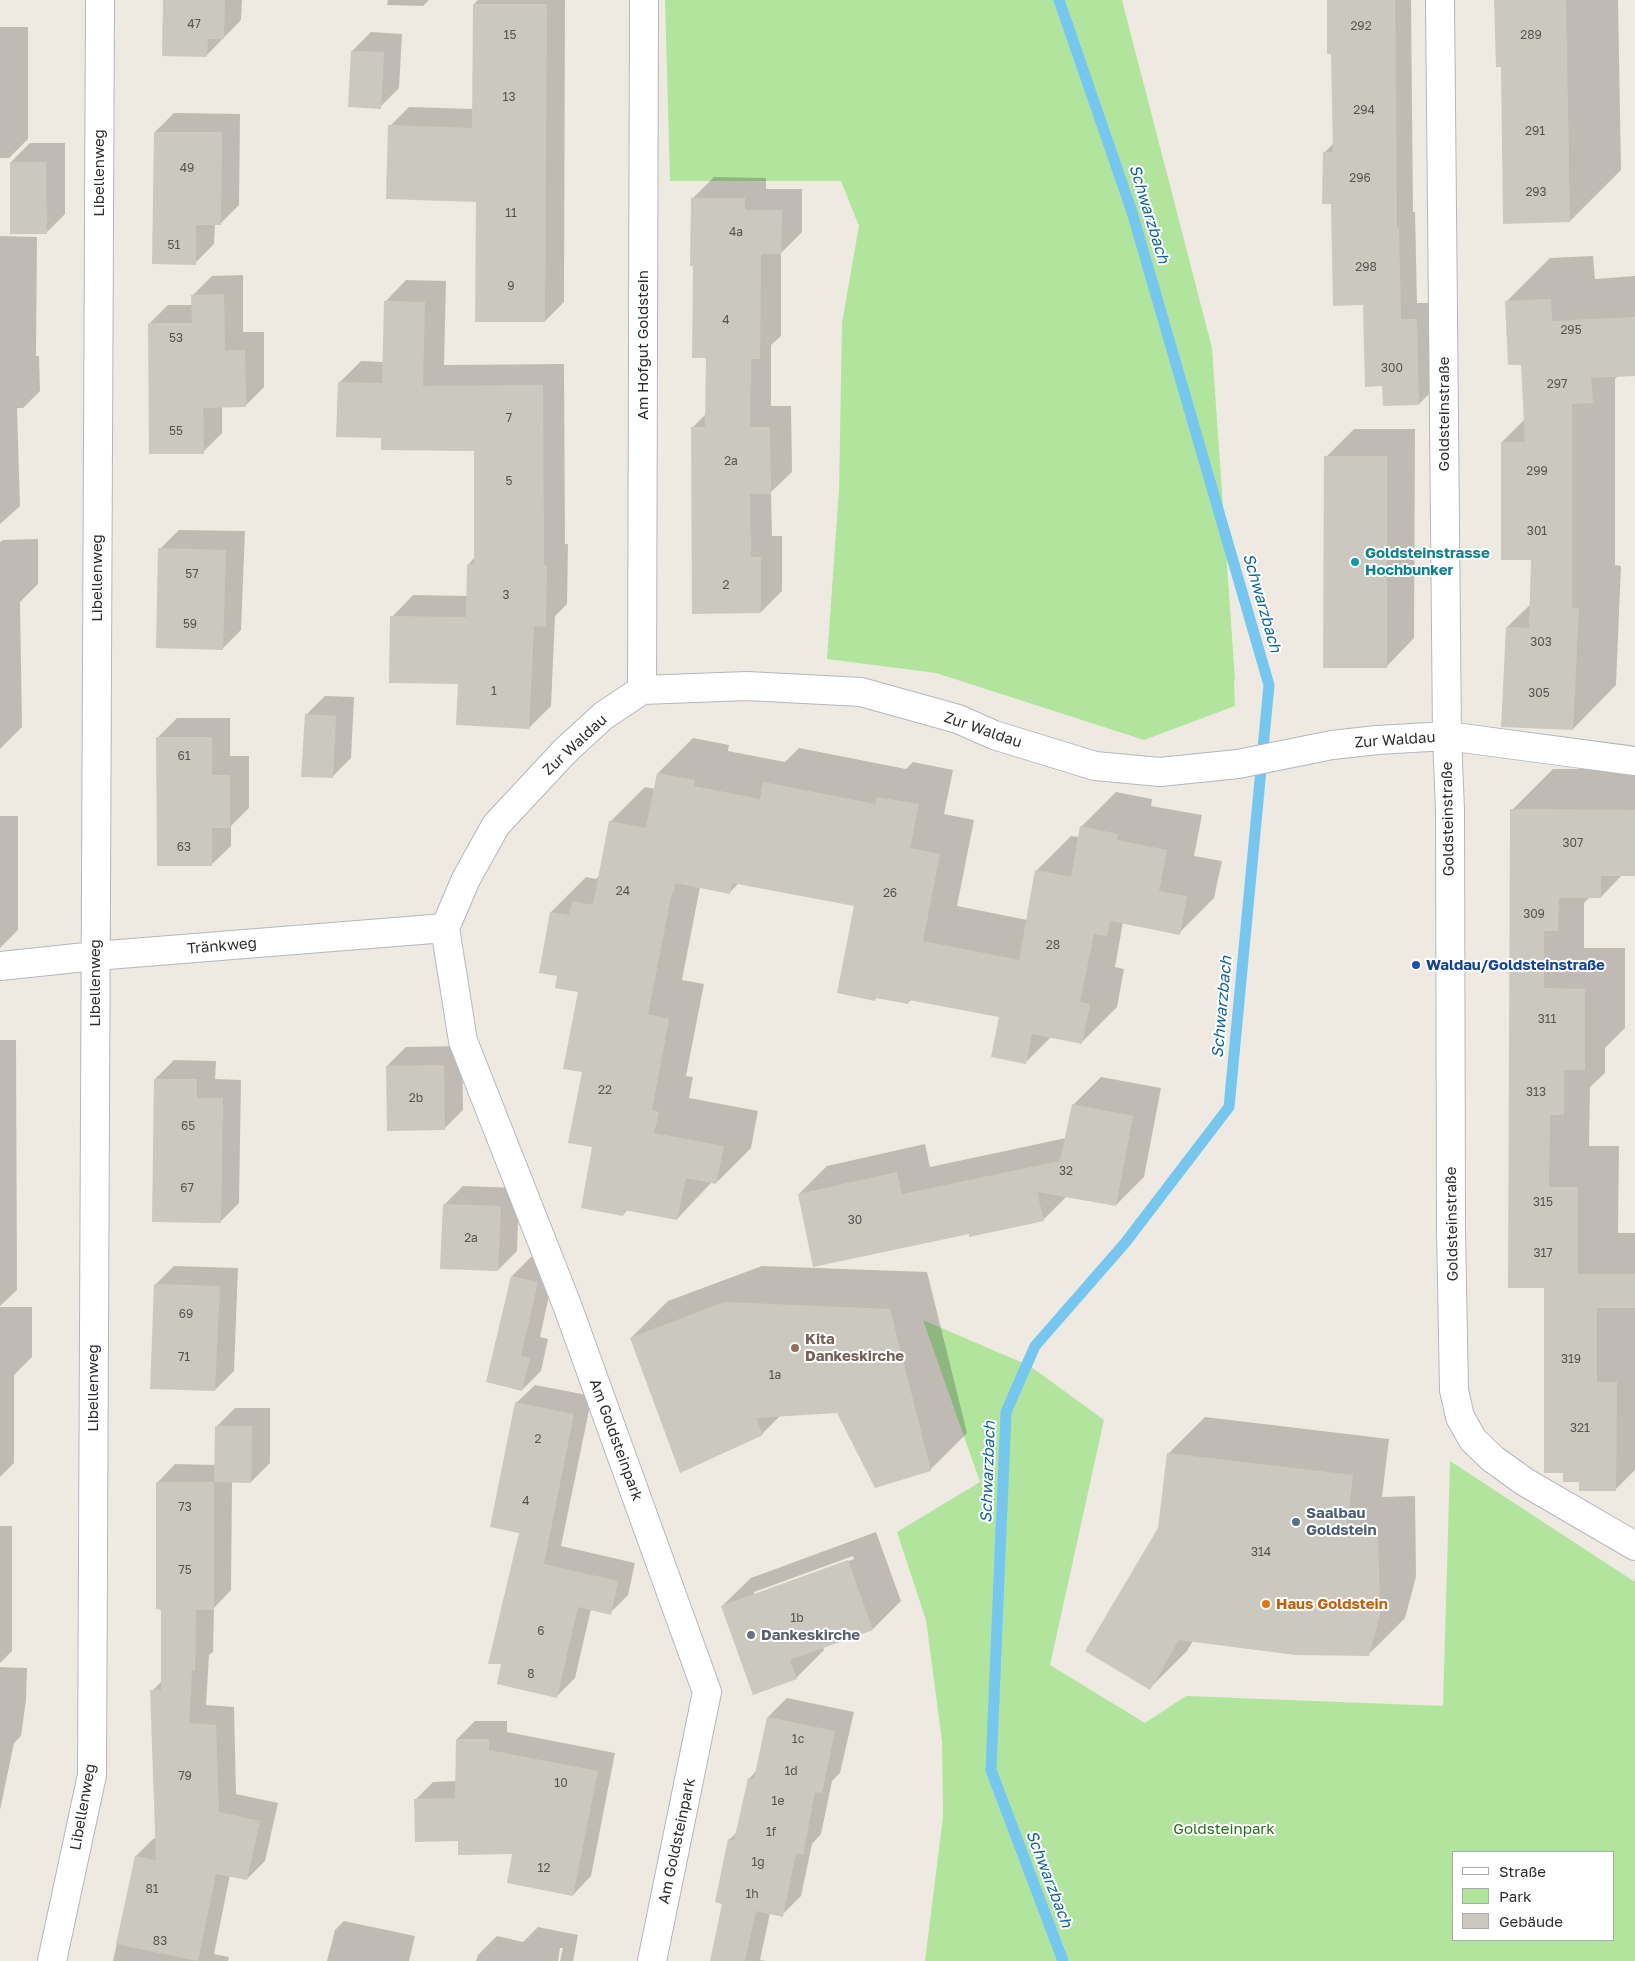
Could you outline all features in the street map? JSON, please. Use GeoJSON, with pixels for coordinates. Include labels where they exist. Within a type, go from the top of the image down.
{"type":"FeatureCollection","features":[{"type":"Feature","properties":{"kind":"street","name":"Libellenweg"},"geometry":{"type":"LineString","coordinates":[[52,1961],[92,1775],[100,0]]}},
{"type":"Feature","properties":{"kind":"street","name":"Am Hofgut Goldstein"},"geometry":{"type":"LineString","coordinates":[[642,690],[644,0]]}},
{"type":"Feature","properties":{"kind":"street","name":"Goldsteinstraße"},"geometry":{"type":"LineString","coordinates":[[1440,0],[1447,736],[1450,810],[1454,1380],[1460,1417],[1473,1440],[1493,1459],[1525,1482],[1635,1546]]}},
{"type":"Feature","properties":{"kind":"street","name":"Zur Waldau"},"geometry":{"type":"LineString","coordinates":[[445,928],[466,879],[496,825],[565,751],[603,716],[642,690],[747,686],[860,692],[958,719],[994,735],[1095,766],[1160,772],[1238,764],[1332,745],[1447,736],[1635,761]]}},
{"type":"Feature","properties":{"kind":"street","name":"Tränkweg"},"geometry":{"type":"LineString","coordinates":[[0,966],[95,956],[445,928]]}},
{"type":"Feature","properties":{"kind":"street","name":"Am Goldsteinpark"},"geometry":{"type":"LineString","coordinates":[[445,928],[463,1041],[567,1305],[707,1692],[652,1961]]}},
{"type":"Feature","properties":{"kind":"green space"},"geometry":{"type":"Polygon","coordinates":[[[665,0],[1122,0],[1212,348],[1235,680],[1235,706],[1144,740],[936,673],[827,659],[839,490],[842,323],[859,226],[841,181],[670,181],[665,0]]]}},
{"type":"Feature","properties":{"kind":"green space","name":"Goldsteinpark"},"geometry":{"type":"Polygon","coordinates":[[[923,1320],[1030,1366],[1104,1420],[1050,1665],[1145,1723],[1186,1696],[1443,1706],[1450,1461],[1635,1582],[1635,1961],[925,1961],[943,1817],[942,1741],[926,1620],[897,1532],[980,1482],[923,1320]]]}},
{"type":"Feature","properties":{"kind":"building"},"geometry":{"type":"Polygon","coordinates":[[[163,0],[225,0],[224,39],[208,39],[207,57],[162,56],[163,0]]]}},
{"type":"Feature","properties":{"kind":"building"},"geometry":{"type":"Polygon","coordinates":[[[1327,0],[1395,0],[1397,228],[1399,228],[1401,319],[1417,319],[1419,405],[1383,406],[1382,386],[1365,387],[1363,305],[1333,306],[1331,204],[1322,204],[1323,152],[1333,152],[1331,54],[1327,54],[1327,0]]]}},
{"type":"Feature","properties":{"kind":"building"},"geometry":{"type":"Polygon","coordinates":[[[1494,0],[1566,0],[1570,222],[1503,224],[1501,67],[1496,67],[1494,0]]]}},
{"type":"Feature","properties":{"kind":"building"},"geometry":{"type":"Polygon","coordinates":[[[473,4],[547,4],[545,322],[475,322],[476,202],[386,199],[388,125],[472,128],[473,4]]]}},
{"type":"Feature","properties":{"kind":"building"},"geometry":{"type":"Polygon","coordinates":[[[351,51],[384,52],[381,109],[348,107],[351,51]]]}},
{"type":"Feature","properties":{"kind":"building"},"geometry":{"type":"Polygon","coordinates":[[[154,132],[222,132],[221,225],[196,225],[196,265],[152,264],[154,132]]]}},
{"type":"Feature","properties":{"kind":"building"},"geometry":{"type":"Polygon","coordinates":[[[10,162],[46,162],[47,234],[10,234],[10,162]]]}},
{"type":"Feature","properties":{"kind":"building"},"geometry":{"type":"Polygon","coordinates":[[[691,198],[745,198],[745,210],[782,210],[781,254],[761,254],[760,359],[751,359],[750,427],[770,427],[771,494],[750,494],[751,557],[761,557],[761,613],[692,614],[691,427],[705,427],[706,358],[692,358],[693,266],[690,266],[691,198]]]}},
{"type":"Feature","properties":{"kind":"building"},"geometry":{"type":"Polygon","coordinates":[[[224,294],[225,350],[245,350],[246,407],[203,408],[204,454],[149,454],[148,323],[192,323],[191,295],[224,294]]]}},
{"type":"Feature","properties":{"kind":"building"},"geometry":{"type":"Polygon","coordinates":[[[1551,299],[1552,321],[1635,317],[1635,376],[1591,378],[1593,403],[1572,404],[1572,608],[1579,608],[1573,730],[1501,727],[1506,627],[1529,628],[1531,560],[1501,560],[1501,442],[1525,442],[1521,365],[1508,365],[1505,301],[1551,299]]]}},
{"type":"Feature","properties":{"kind":"building"},"geometry":{"type":"Polygon","coordinates":[[[384,301],[425,302],[423,386],[543,385],[544,565],[547,565],[546,627],[534,626],[529,729],[456,725],[458,684],[389,683],[390,616],[466,617],[467,564],[474,564],[474,451],[381,450],[381,438],[336,437],[338,382],[382,383],[384,301]]]}},
{"type":"Feature","properties":{"kind":"building","name":"Goldsteinstrasse Hochbunker"},"geometry":{"type":"Polygon","coordinates":[[[1324,456],[1387,456],[1387,668],[1323,668],[1324,456]]]}},
{"type":"Feature","properties":{"kind":"building"},"geometry":{"type":"Polygon","coordinates":[[[158,548],[226,550],[223,650],[156,648],[158,548]]]}},
{"type":"Feature","properties":{"kind":"building"},"geometry":{"type":"Polygon","coordinates":[[[305,714],[336,716],[333,778],[301,777],[305,714]]]}},
{"type":"Feature","properties":{"kind":"building"},"geometry":{"type":"Polygon","coordinates":[[[156,737],[212,737],[212,775],[230,775],[230,828],[212,828],[212,866],[157,866],[156,737]]]}},
{"type":"Feature","properties":{"kind":"building"},"geometry":{"type":"Polygon","coordinates":[[[657,773],[695,780],[694,786],[760,799],[763,782],[875,804],[877,797],[919,804],[910,848],[940,854],[923,941],[1019,960],[1035,870],[1071,877],[1080,826],[1118,834],[1117,840],[1167,850],[1159,891],[1187,896],[1180,935],[1110,921],[1107,936],[1094,934],[1080,1002],[1090,1004],[1082,1044],[1032,1034],[1026,1064],[991,1057],[999,1017],[909,1000],[908,1004],[876,998],[875,1001],[837,993],[854,906],[732,883],[730,894],[675,883],[648,1014],[669,1019],[652,1110],[659,1112],[654,1133],[724,1146],[716,1184],[686,1178],[677,1220],[624,1210],[623,1216],[581,1208],[592,1147],[568,1143],[582,1072],[563,1069],[578,992],[555,988],[557,976],[539,973],[550,912],[569,915],[572,901],[593,905],[609,821],[646,828],[657,773]]]}},
{"type":"Feature","properties":{"kind":"building"},"geometry":{"type":"Polygon","coordinates":[[[1510,809],[1635,810],[1635,876],[1601,876],[1601,898],[1559,898],[1558,931],[1544,931],[1544,988],[1585,989],[1585,1070],[1564,1070],[1564,1115],[1550,1115],[1549,1187],[1578,1187],[1578,1274],[1635,1274],[1635,1308],[1597,1308],[1597,1382],[1617,1382],[1616,1491],[1579,1491],[1579,1482],[1563,1482],[1563,1473],[1544,1473],[1544,1288],[1508,1288],[1510,809]]]}},
{"type":"Feature","properties":{"kind":"building"},"geometry":{"type":"Polygon","coordinates":[[[444,1065],[445,1130],[387,1131],[386,1066],[444,1065]]]}},
{"type":"Feature","properties":{"kind":"building"},"geometry":{"type":"Polygon","coordinates":[[[154,1079],[197,1079],[197,1098],[223,1098],[221,1223],[152,1222],[154,1079]]]}},
{"type":"Feature","properties":{"kind":"building"},"geometry":{"type":"Polygon","coordinates":[[[1072,1104],[1133,1116],[1116,1206],[1037,1192],[1044,1221],[969,1237],[969,1234],[813,1267],[798,1194],[897,1172],[902,1194],[1060,1161],[1072,1104]]]}},
{"type":"Feature","properties":{"kind":"building"},"geometry":{"type":"Polygon","coordinates":[[[443,1204],[501,1206],[498,1271],[440,1269],[443,1204]]]}},
{"type":"Feature","properties":{"kind":"building"},"geometry":{"type":"Polygon","coordinates":[[[511,1276],[538,1282],[521,1356],[530,1358],[522,1391],[486,1382],[511,1276]]]}},
{"type":"Feature","properties":{"kind":"building"},"geometry":{"type":"Polygon","coordinates":[[[154,1284],[220,1286],[215,1391],[150,1389],[154,1284]]]}},
{"type":"Feature","properties":{"kind":"building"},"geometry":{"type":"Polygon","coordinates":[[[724,1302],[890,1309],[931,1471],[875,1488],[837,1413],[756,1418],[763,1435],[680,1473],[630,1338],[724,1302]]]}},
{"type":"Feature","properties":{"kind":"building"},"geometry":{"type":"Polygon","coordinates":[[[515,1402],[574,1414],[544,1564],[618,1581],[611,1615],[578,1607],[557,1698],[497,1684],[501,1664],[488,1664],[519,1533],[490,1527],[515,1402]]]}},
{"type":"Feature","properties":{"kind":"building"},"geometry":{"type":"Polygon","coordinates":[[[215,1426],[252,1426],[251,1483],[214,1482],[215,1426]]]}},
{"type":"Feature","properties":{"kind":"building"},"geometry":{"type":"Polygon","coordinates":[[[1167,1453],[1353,1475],[1346,1533],[1378,1532],[1380,1614],[1369,1656],[1295,1655],[1179,1640],[1150,1690],[1085,1651],[1158,1528],[1167,1453]]]}},
{"type":"Feature","properties":{"kind":"building"},"geometry":{"type":"Polygon","coordinates":[[[156,1482],[214,1482],[214,1610],[196,1610],[195,1671],[192,1671],[189,1723],[216,1725],[219,1812],[260,1821],[247,1880],[216,1874],[198,1961],[116,1944],[135,1856],[156,1860],[150,1690],[161,1690],[161,1610],[156,1609],[156,1482]]]}},
{"type":"Feature","properties":{"kind":"building"},"geometry":{"type":"Polygon","coordinates":[[[848,1560],[873,1630],[790,1660],[797,1679],[753,1695],[721,1606],[848,1560]]]}},
{"type":"Feature","properties":{"kind":"building"},"geometry":{"type":"Polygon","coordinates":[[[767,1717],[835,1731],[822,1793],[815,1792],[803,1855],[796,1853],[783,1917],[756,1911],[745,1961],[710,1961],[722,1904],[715,1902],[728,1839],[734,1841],[748,1778],[754,1779],[767,1717]]]}},
{"type":"Feature","properties":{"kind":"building"},"geometry":{"type":"Polygon","coordinates":[[[456,1739],[489,1739],[489,1750],[598,1771],[573,1896],[507,1883],[512,1854],[458,1855],[458,1841],[415,1842],[414,1799],[455,1798],[456,1739]]]}},
{"type":"Feature","properties":{"kind":"waterway","name":"Schwarzbach"},"geometry":{"type":"LineString","coordinates":[[1059,0],[1132,212],[1269,685],[1229,1107],[1125,1243],[1035,1346],[1006,1412],[991,1770],[1063,1961]]}},
{"type":"Feature","properties":{"kind":"place","name":"Goldsteinstrasse Hochbunker"},"geometry":{"type":"Point","coordinates":[1355,562]}},
{"type":"Feature","properties":{"kind":"place","name":"Waldau/Goldsteinstraße"},"geometry":{"type":"Point","coordinates":[1416,965]}},
{"type":"Feature","properties":{"kind":"place","name":"Kita Dankeskirche"},"geometry":{"type":"Point","coordinates":[795,1348]}},
{"type":"Feature","properties":{"kind":"place","name":"Saalbau Goldstein"},"geometry":{"type":"Point","coordinates":[1296,1522]}},
{"type":"Feature","properties":{"kind":"place","name":"Haus Goldstein"},"geometry":{"type":"Point","coordinates":[1266,1604]}},
{"type":"Feature","properties":{"kind":"place","name":"Dankeskirche"},"geometry":{"type":"Point","coordinates":[751,1635]}}]}
